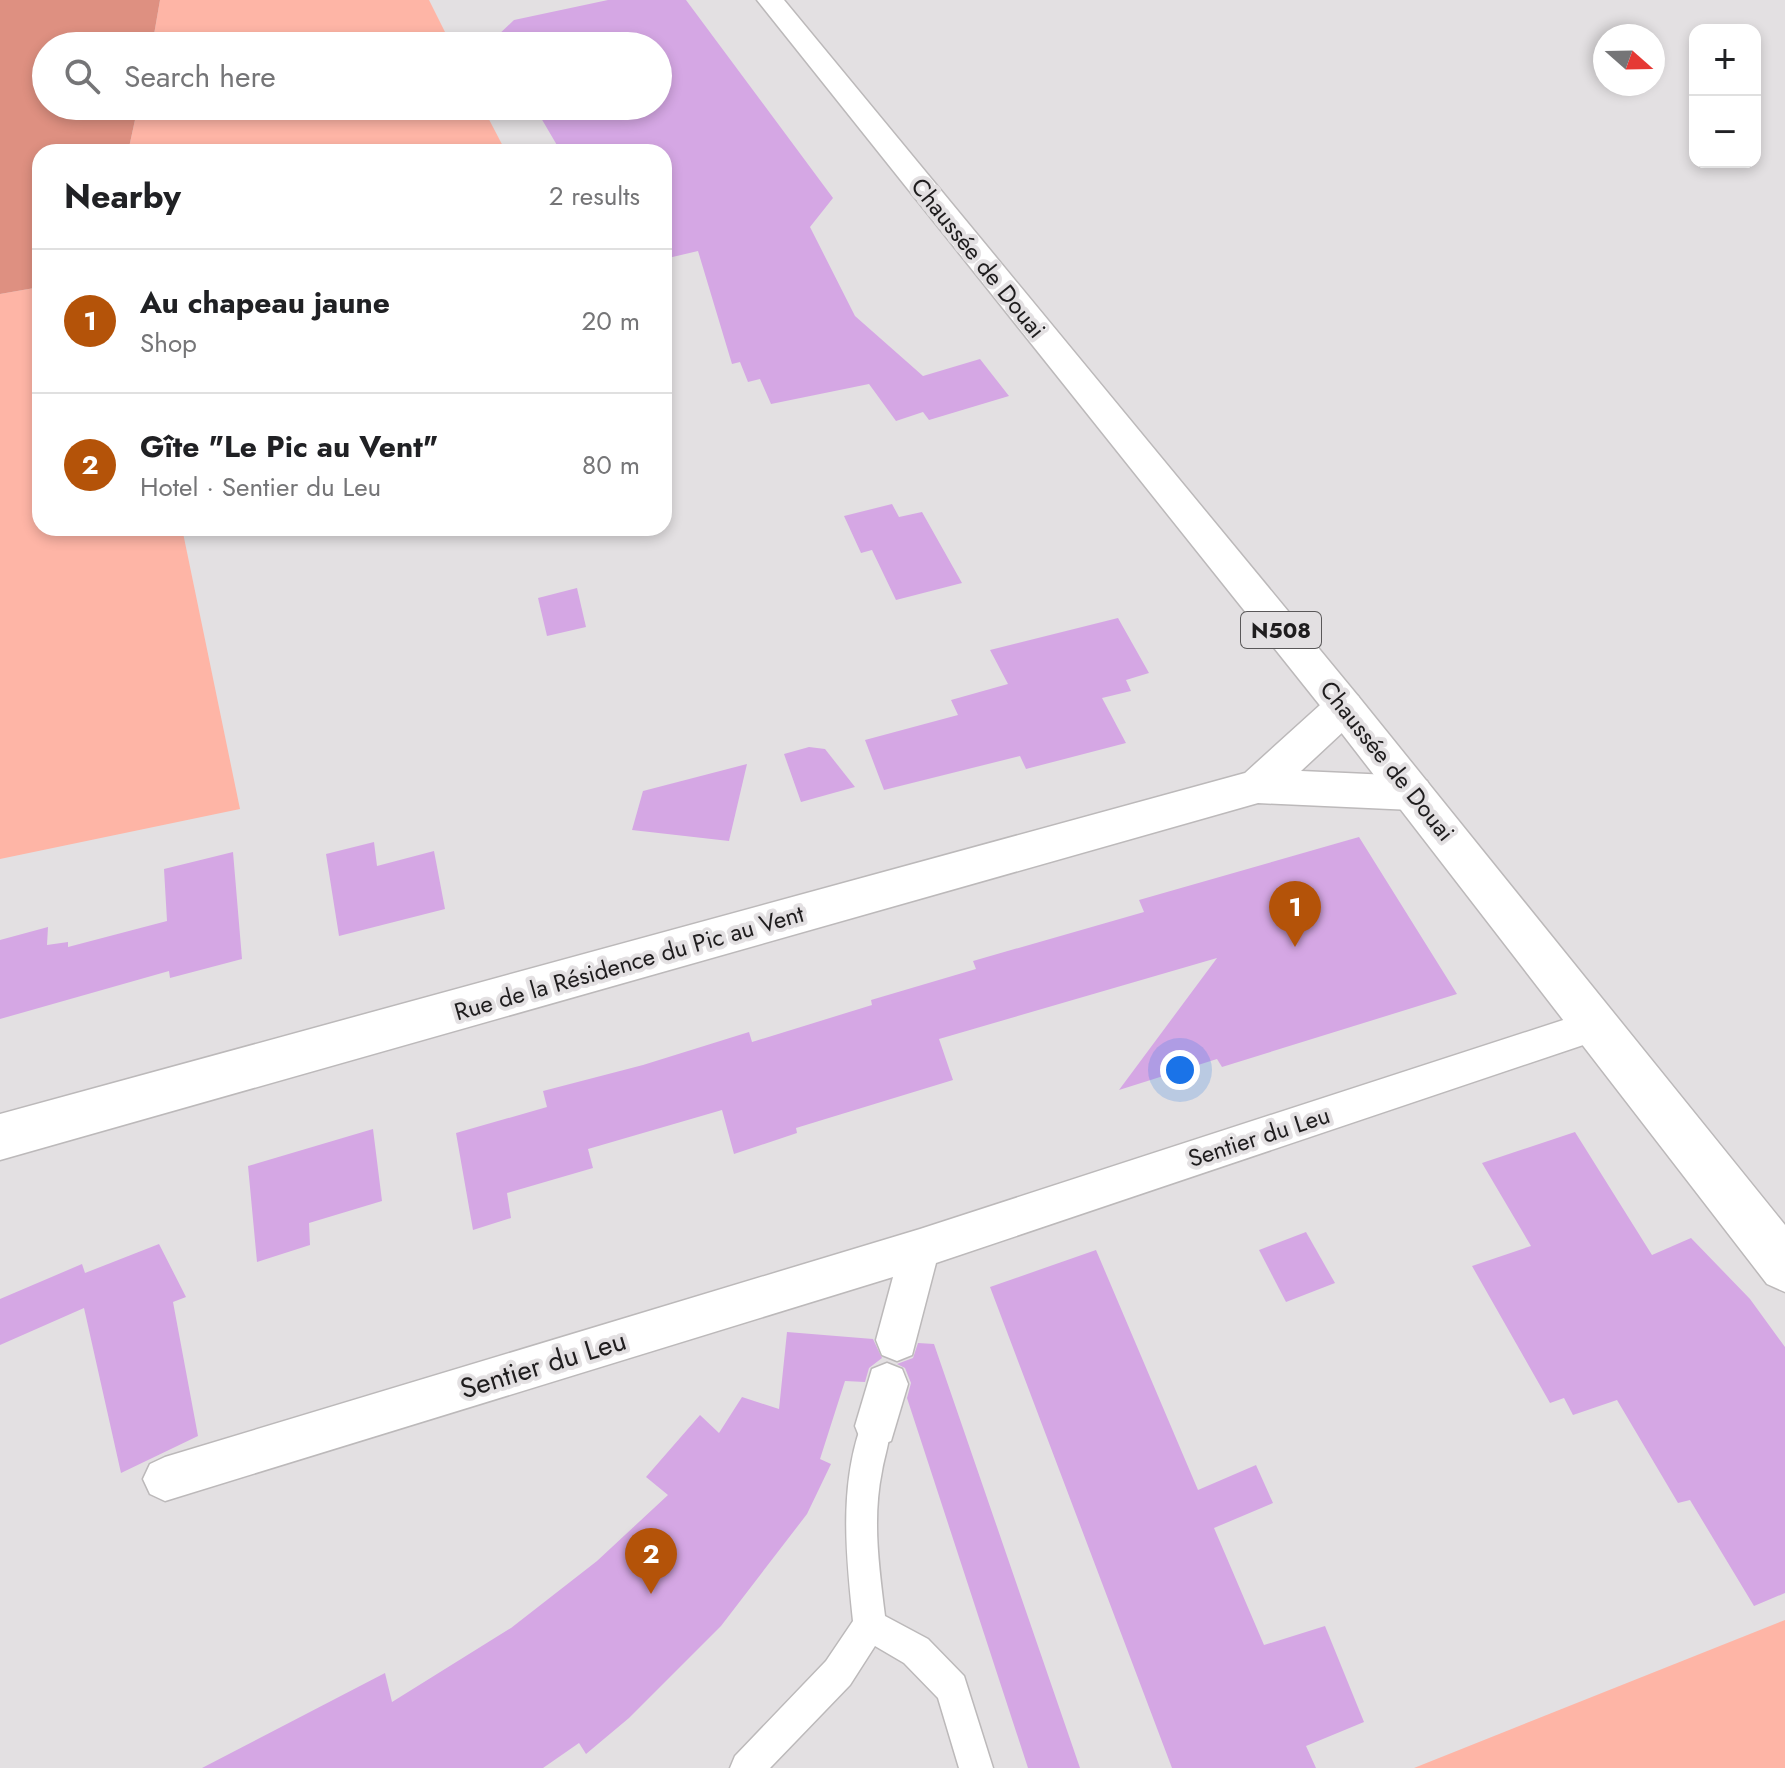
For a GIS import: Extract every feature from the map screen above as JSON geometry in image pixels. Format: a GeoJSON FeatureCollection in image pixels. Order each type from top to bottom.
{"type":"FeatureCollection","features":[{"type":"Feature","properties":{"kind":"main road","name":"Chaussée de Douai"},"geometry":{"type":"LineString","coordinates":[[770,0],[1344,707],[1785,1266]]}},
{"type":"Feature","properties":{"kind":"main road","name":"Rue de la Résidence du Pic au Vent"},"geometry":{"type":"LineString","coordinates":[[1258,786],[1344,707]]}},
{"type":"Feature","properties":{"kind":"main road","name":"Rue de la Résidence du Pic au Vent"},"geometry":{"type":"LineString","coordinates":[[0,1137],[1258,786],[1412,793]]}},
{"type":"Feature","properties":{"kind":"street","name":"Sentier du Leu"},"geometry":{"type":"LineString","coordinates":[[165,1479],[920,1249],[1597,1025]]}},
{"type":"Feature","properties":{"kind":"street"},"geometry":{"type":"LineString","coordinates":[[897,1340],[920,1249]]}},
{"type":"Feature","properties":{"kind":"street"},"geometry":{"type":"LineString","coordinates":[[876,1426],[887,1384]]}},
{"type":"Feature","properties":{"kind":"lane"},"geometry":{"type":"LineString","coordinates":[[747,1768],[838,1673],[870,1625],[860,1541],[865,1476],[876,1426]]}},
{"type":"Feature","properties":{"kind":"lane"},"geometry":{"type":"LineString","coordinates":[[870,1625],[916,1651],[952,1688],[976,1768]]}},
{"type":"Feature","properties":{"kind":"shaded area"},"geometry":{"type":"Polygon","coordinates":[[[0,0],[160,0],[154,32],[32,32],[32,120],[135,120],[130,144],[32,144],[32,288],[0,294],[0,0]]]}},
{"type":"Feature","properties":{"kind":"shaded area"},"geometry":{"type":"Polygon","coordinates":[[[160,0],[429,0],[445,32],[154,32],[160,0]]]}},
{"type":"Feature","properties":{"kind":"shaded area"},"geometry":{"type":"Polygon","coordinates":[[[135,120],[489,120],[502,144],[130,144],[135,120]]]}},
{"type":"Feature","properties":{"kind":"shaded area"},"geometry":{"type":"Polygon","coordinates":[[[32,288],[32,536],[184,536],[240,809],[0,859],[0,294],[32,288]]]}},
{"type":"Feature","properties":{"kind":"shaded area"},"geometry":{"type":"Polygon","coordinates":[[[1785,1620],[1785,1768],[1414,1768],[1785,1620]]]}},
{"type":"Feature","properties":{"kind":"building"},"geometry":{"type":"Polygon","coordinates":[[[608,0],[686,0],[833,198],[810,227],[855,316],[923,376],[980,359],[1009,396],[929,420],[923,412],[896,421],[869,384],[771,404],[760,379],[748,382],[740,362],[732,364],[698,251],[672,257],[672,144],[556,144],[542,120],[672,120],[672,32],[501,32],[514,20],[608,0]]]}},
{"type":"Feature","properties":{"kind":"building"},"geometry":{"type":"Polygon","coordinates":[[[892,504],[899,517],[922,512],[962,583],[896,600],[872,550],[861,553],[844,516],[892,504]]]}},
{"type":"Feature","properties":{"kind":"building"},"geometry":{"type":"Polygon","coordinates":[[[577,588],[586,627],[547,636],[538,598],[577,588]]]}},
{"type":"Feature","properties":{"kind":"building"},"geometry":{"type":"Polygon","coordinates":[[[1118,618],[1149,673],[1126,680],[1131,691],[1102,698],[1126,743],[1026,769],[1020,756],[884,790],[865,740],[958,715],[951,700],[1008,684],[990,650],[1118,618]]]}},
{"type":"Feature","properties":{"kind":"building"},"geometry":{"type":"Polygon","coordinates":[[[809,747],[825,749],[855,787],[801,802],[784,754],[809,747]]]}},
{"type":"Feature","properties":{"kind":"building"},"geometry":{"type":"Polygon","coordinates":[[[747,764],[729,841],[632,830],[643,791],[747,764]]]}},
{"type":"Feature","properties":{"kind":"building"},"geometry":{"type":"Polygon","coordinates":[[[1359,837],[1457,994],[1222,1067],[1217,1059],[1119,1090],[1217,958],[939,1039],[953,1080],[796,1128],[797,1133],[734,1154],[722,1110],[588,1149],[593,1168],[507,1193],[511,1218],[473,1230],[456,1133],[547,1107],[543,1091],[643,1065],[749,1032],[752,1042],[872,1005],[871,1000],[976,969],[973,961],[1144,912],[1139,900],[1359,837]]]}},
{"type":"Feature","properties":{"kind":"building"},"geometry":{"type":"Polygon","coordinates":[[[374,842],[377,866],[434,851],[445,909],[339,936],[326,854],[374,842]]]}},
{"type":"Feature","properties":{"kind":"building"},"geometry":{"type":"Polygon","coordinates":[[[233,852],[242,959],[170,978],[169,971],[0,1019],[0,940],[48,927],[47,945],[68,942],[68,947],[167,921],[164,869],[233,852]]]}},
{"type":"Feature","properties":{"kind":"building"},"geometry":{"type":"Polygon","coordinates":[[[373,1129],[382,1201],[309,1223],[310,1245],[257,1262],[248,1166],[373,1129]]]}},
{"type":"Feature","properties":{"kind":"building"},"geometry":{"type":"Polygon","coordinates":[[[1575,1132],[1652,1255],[1691,1238],[1750,1299],[1785,1347],[1785,1593],[1754,1606],[1690,1500],[1678,1503],[1617,1400],[1573,1415],[1564,1398],[1550,1403],[1472,1266],[1531,1246],[1482,1163],[1575,1132]]]}},
{"type":"Feature","properties":{"kind":"building"},"geometry":{"type":"Polygon","coordinates":[[[1306,1232],[1335,1283],[1286,1302],[1259,1250],[1306,1232]]]}},
{"type":"Feature","properties":{"kind":"building"},"geometry":{"type":"Polygon","coordinates":[[[159,1244],[186,1297],[173,1302],[198,1436],[121,1473],[84,1308],[0,1345],[0,1299],[82,1264],[85,1273],[159,1244]]]}},
{"type":"Feature","properties":{"kind":"building"},"geometry":{"type":"Polygon","coordinates":[[[1096,1250],[1198,1490],[1256,1465],[1273,1503],[1214,1528],[1264,1645],[1325,1626],[1364,1722],[1306,1746],[1316,1768],[1172,1768],[990,1287],[1096,1250]]]}},
{"type":"Feature","properties":{"kind":"building"},"geometry":{"type":"Polygon","coordinates":[[[787,1332],[873,1339],[882,1358],[869,1368],[865,1382],[845,1381],[820,1459],[831,1464],[807,1514],[721,1626],[629,1718],[586,1754],[579,1743],[543,1768],[202,1768],[385,1673],[392,1702],[511,1628],[597,1561],[668,1495],[646,1477],[700,1415],[719,1433],[742,1397],[779,1409],[787,1332]]]}},
{"type":"Feature","properties":{"kind":"building"},"geometry":{"type":"Polygon","coordinates":[[[918,1343],[934,1344],[1080,1768],[1028,1768],[907,1398],[911,1383],[905,1368],[897,1364],[913,1358],[918,1343]]]}},
{"type":"Feature","properties":{"kind":"place","name":"Au chapeau jaune"},"geometry":{"type":"Point","coordinates":[1295,947]}},
{"type":"Feature","properties":{"kind":"place","name":"Gîte \"Le Pic au Vent\""},"geometry":{"type":"Point","coordinates":[651,1594]}}]}
